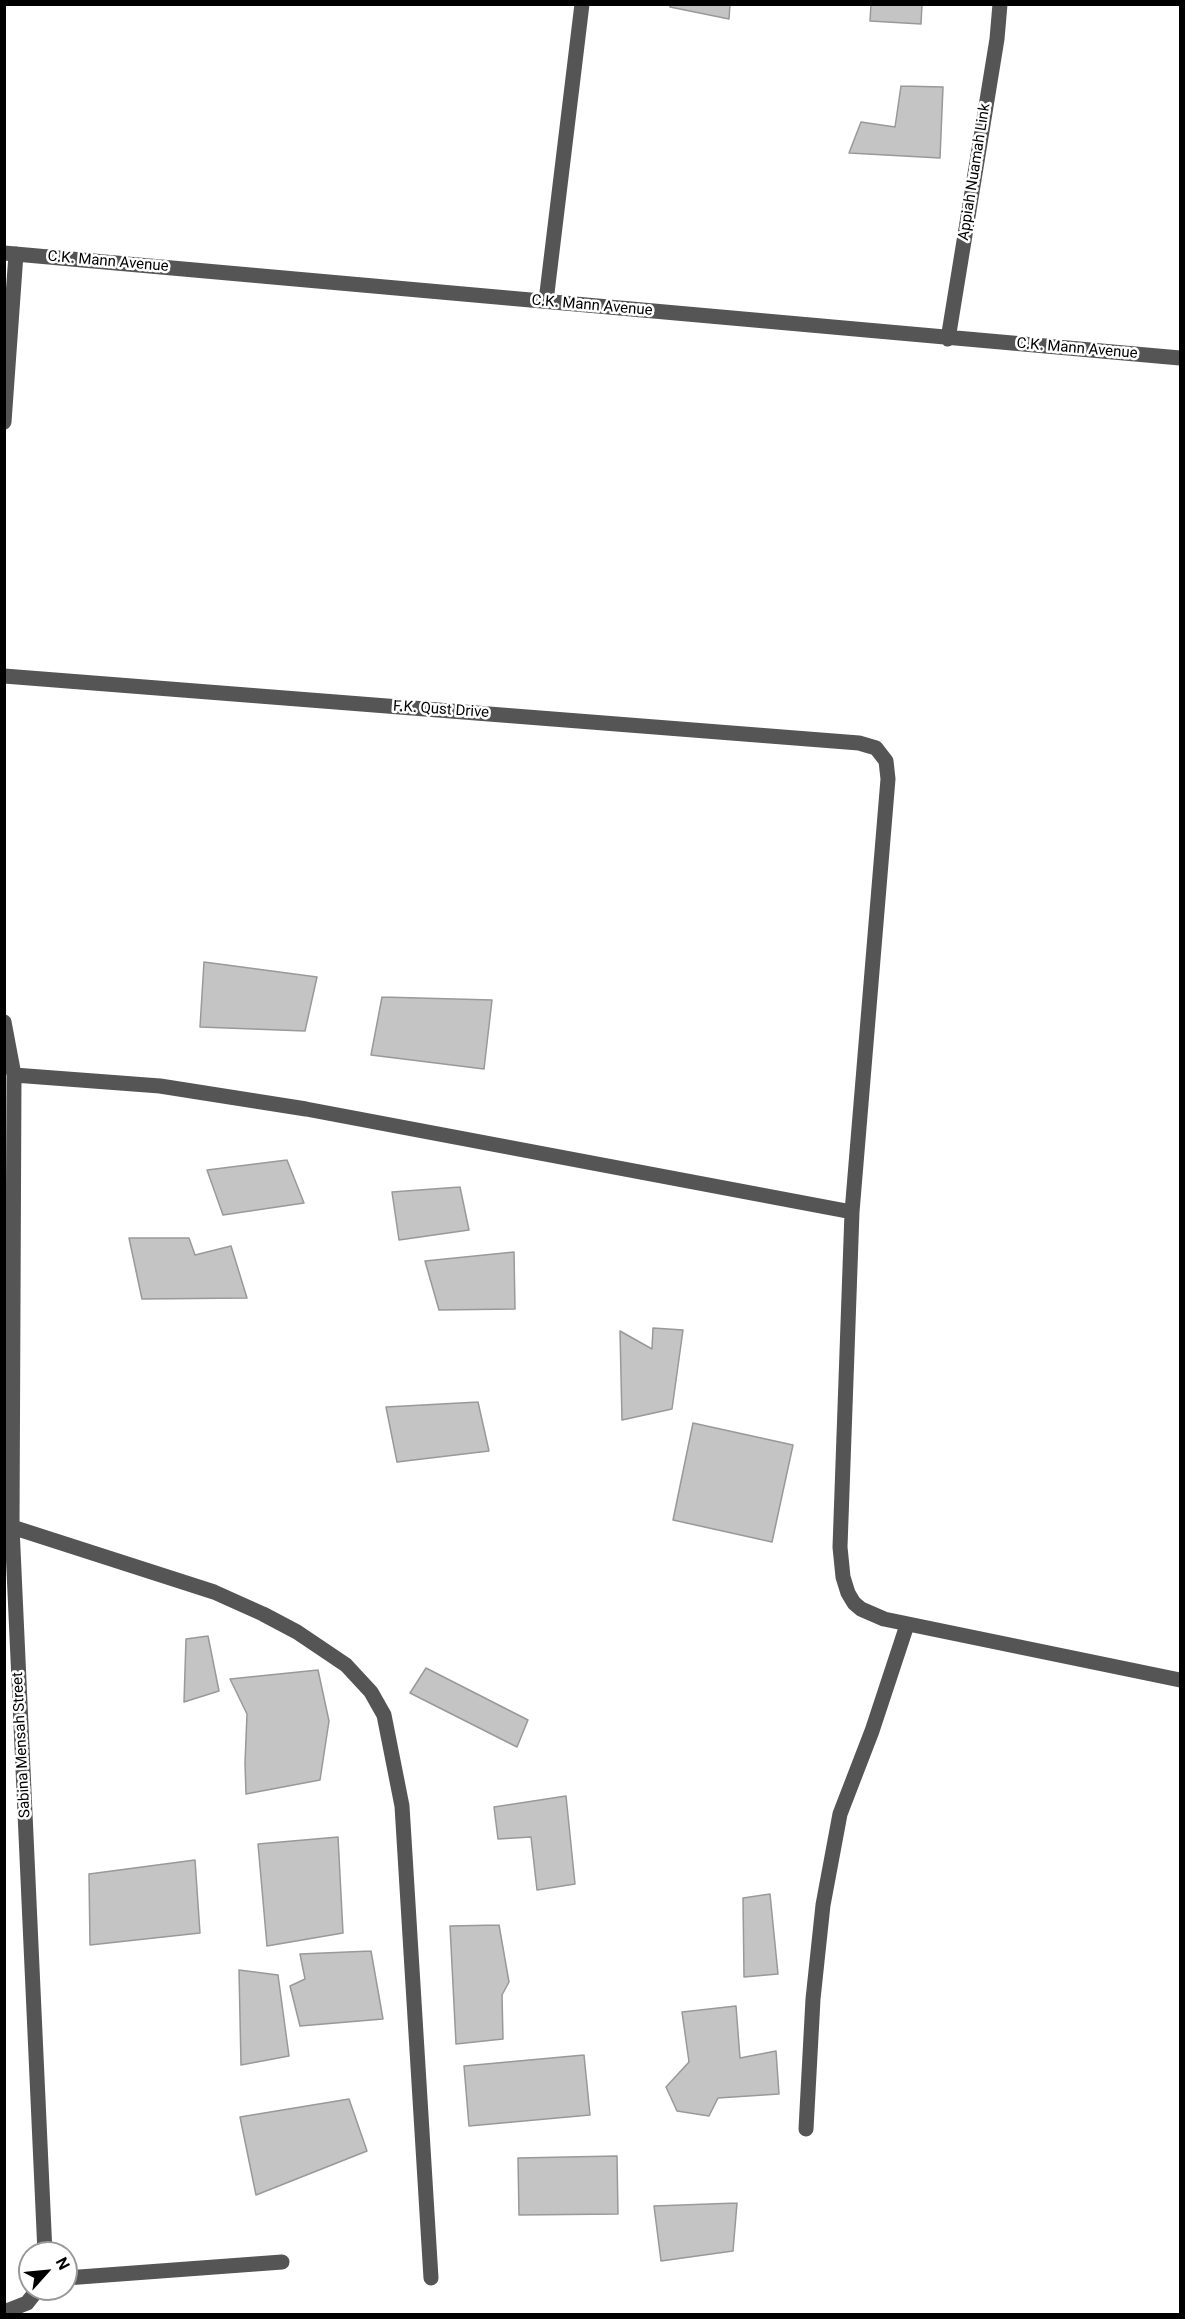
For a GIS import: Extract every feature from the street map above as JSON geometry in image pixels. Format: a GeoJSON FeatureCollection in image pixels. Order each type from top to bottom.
{"type":"FeatureCollection","features":[{"type":"Feature","properties":{"kind":"street"},"geometry":{"type":"LineString","coordinates":[[546,301],[582,4]]}},
{"type":"Feature","properties":{"kind":"street","name":"Appiah Nuamah Link"},"geometry":{"type":"LineString","coordinates":[[948,339],[997,39],[1000,4]]}},
{"type":"Feature","properties":{"kind":"street"},"geometry":{"type":"LineString","coordinates":[[4,422],[10,254]]}},
{"type":"Feature","properties":{"kind":"street","name":"C.K. Mann Avenue"},"geometry":{"type":"LineString","coordinates":[[10,254],[1180,358]]}},
{"type":"Feature","properties":{"kind":"street","name":"F.K. Qust Drive"},"geometry":{"type":"LineString","coordinates":[[4,676],[859,743],[876,748],[886,761],[888,779],[852,1212]]}},
{"type":"Feature","properties":{"kind":"street","name":"Sabina Mensah Street"},"geometry":{"type":"LineString","coordinates":[[4,1022],[14,1075],[10,1219],[12,1527],[44,2241]]}},
{"type":"Feature","properties":{"kind":"street"},"geometry":{"type":"LineString","coordinates":[[14,1075],[160,1086],[306,1109],[852,1212],[840,1547],[843,1577],[854,1603],[861,1609],[884,1619],[1180,1680]]}},
{"type":"Feature","properties":{"kind":"street"},"geometry":{"type":"LineString","coordinates":[[12,1527],[214,1592],[263,1614],[297,1632],[346,1665],[371,1692],[384,1715],[402,1806],[431,2277]]}},
{"type":"Feature","properties":{"kind":"street"},"geometry":{"type":"LineString","coordinates":[[806,2130],[813,1999],[822,1917],[840,1814],[872,1731],[907,1624]]}},
{"type":"Feature","properties":{"kind":"street"},"geometry":{"type":"LineString","coordinates":[[78,2277],[282,2262]]}},
{"type":"Feature","properties":{"kind":"street"},"geometry":{"type":"LineString","coordinates":[[4,2312],[29,2301]]}},
{"type":"Feature","properties":{"kind":"building"},"geometry":{"type":"Polygon","coordinates":[[[670,4],[730,4],[729,19],[670,7],[670,4]]]}},
{"type":"Feature","properties":{"kind":"building"},"geometry":{"type":"Polygon","coordinates":[[[871,4],[922,4],[921,24],[870,21],[871,4]]]}},
{"type":"Feature","properties":{"kind":"building"},"geometry":{"type":"Polygon","coordinates":[[[901,86],[943,87],[940,158],[849,153],[861,122],[895,127],[901,86]]]}},
{"type":"Feature","properties":{"kind":"building"},"geometry":{"type":"Polygon","coordinates":[[[204,962],[317,977],[305,1031],[200,1027],[204,962]]]}},
{"type":"Feature","properties":{"kind":"building"},"geometry":{"type":"Polygon","coordinates":[[[382,997],[492,1000],[484,1069],[371,1055],[382,997]]]}},
{"type":"Feature","properties":{"kind":"building"},"geometry":{"type":"Polygon","coordinates":[[[287,1160],[304,1203],[223,1215],[207,1170],[287,1160]]]}},
{"type":"Feature","properties":{"kind":"building"},"geometry":{"type":"Polygon","coordinates":[[[460,1187],[469,1230],[399,1240],[392,1192],[460,1187]]]}},
{"type":"Feature","properties":{"kind":"building"},"geometry":{"type":"Polygon","coordinates":[[[129,1238],[189,1238],[195,1255],[231,1246],[247,1298],[142,1299],[129,1238]]]}},
{"type":"Feature","properties":{"kind":"building"},"geometry":{"type":"Polygon","coordinates":[[[514,1252],[515,1309],[439,1310],[425,1261],[514,1252]]]}},
{"type":"Feature","properties":{"kind":"building"},"geometry":{"type":"Polygon","coordinates":[[[653,1328],[683,1330],[672,1409],[622,1420],[620,1331],[652,1349],[653,1328]]]}},
{"type":"Feature","properties":{"kind":"building"},"geometry":{"type":"Polygon","coordinates":[[[478,1402],[489,1451],[397,1462],[386,1407],[478,1402]]]}},
{"type":"Feature","properties":{"kind":"building"},"geometry":{"type":"Polygon","coordinates":[[[693,1423],[793,1445],[772,1542],[673,1520],[693,1423]]]}},
{"type":"Feature","properties":{"kind":"building"},"geometry":{"type":"Polygon","coordinates":[[[208,1636],[219,1691],[184,1702],[186,1639],[208,1636]]]}},
{"type":"Feature","properties":{"kind":"building"},"geometry":{"type":"Polygon","coordinates":[[[426,1668],[528,1720],[517,1747],[410,1693],[426,1668]]]}},
{"type":"Feature","properties":{"kind":"building"},"geometry":{"type":"Polygon","coordinates":[[[318,1670],[329,1721],[320,1780],[246,1794],[247,1714],[230,1679],[318,1670]]]}},
{"type":"Feature","properties":{"kind":"building"},"geometry":{"type":"Polygon","coordinates":[[[566,1796],[575,1884],[537,1890],[531,1837],[498,1839],[494,1807],[566,1796]]]}},
{"type":"Feature","properties":{"kind":"building"},"geometry":{"type":"Polygon","coordinates":[[[338,1837],[343,1933],[267,1946],[258,1844],[338,1837]]]}},
{"type":"Feature","properties":{"kind":"building"},"geometry":{"type":"Polygon","coordinates":[[[195,1860],[200,1933],[90,1945],[89,1874],[195,1860]]]}},
{"type":"Feature","properties":{"kind":"building"},"geometry":{"type":"Polygon","coordinates":[[[770,1894],[778,1974],[744,1977],[743,1898],[770,1894]]]}},
{"type":"Feature","properties":{"kind":"building"},"geometry":{"type":"Polygon","coordinates":[[[499,1925],[509,1982],[502,1995],[503,2039],[456,2044],[450,1926],[499,1925]]]}},
{"type":"Feature","properties":{"kind":"building"},"geometry":{"type":"Polygon","coordinates":[[[371,1951],[383,2019],[300,2026],[290,1986],[305,1979],[300,1954],[371,1951]]]}},
{"type":"Feature","properties":{"kind":"building"},"geometry":{"type":"Polygon","coordinates":[[[239,1970],[278,1975],[289,2056],[241,2065],[239,1970]]]}},
{"type":"Feature","properties":{"kind":"building"},"geometry":{"type":"Polygon","coordinates":[[[736,2006],[740,2058],[776,2051],[779,2094],[718,2098],[709,2116],[677,2111],[666,2087],[689,2062],[682,2012],[736,2006]]]}},
{"type":"Feature","properties":{"kind":"building"},"geometry":{"type":"Polygon","coordinates":[[[584,2055],[590,2115],[469,2126],[464,2066],[584,2055]]]}},
{"type":"Feature","properties":{"kind":"building"},"geometry":{"type":"Polygon","coordinates":[[[349,2099],[367,2151],[256,2195],[240,2117],[349,2099]]]}},
{"type":"Feature","properties":{"kind":"building"},"geometry":{"type":"Polygon","coordinates":[[[617,2156],[618,2214],[519,2215],[518,2158],[617,2156]]]}},
{"type":"Feature","properties":{"kind":"building"},"geometry":{"type":"Polygon","coordinates":[[[737,2203],[733,2251],[661,2261],[654,2206],[737,2203]]]}}]}
